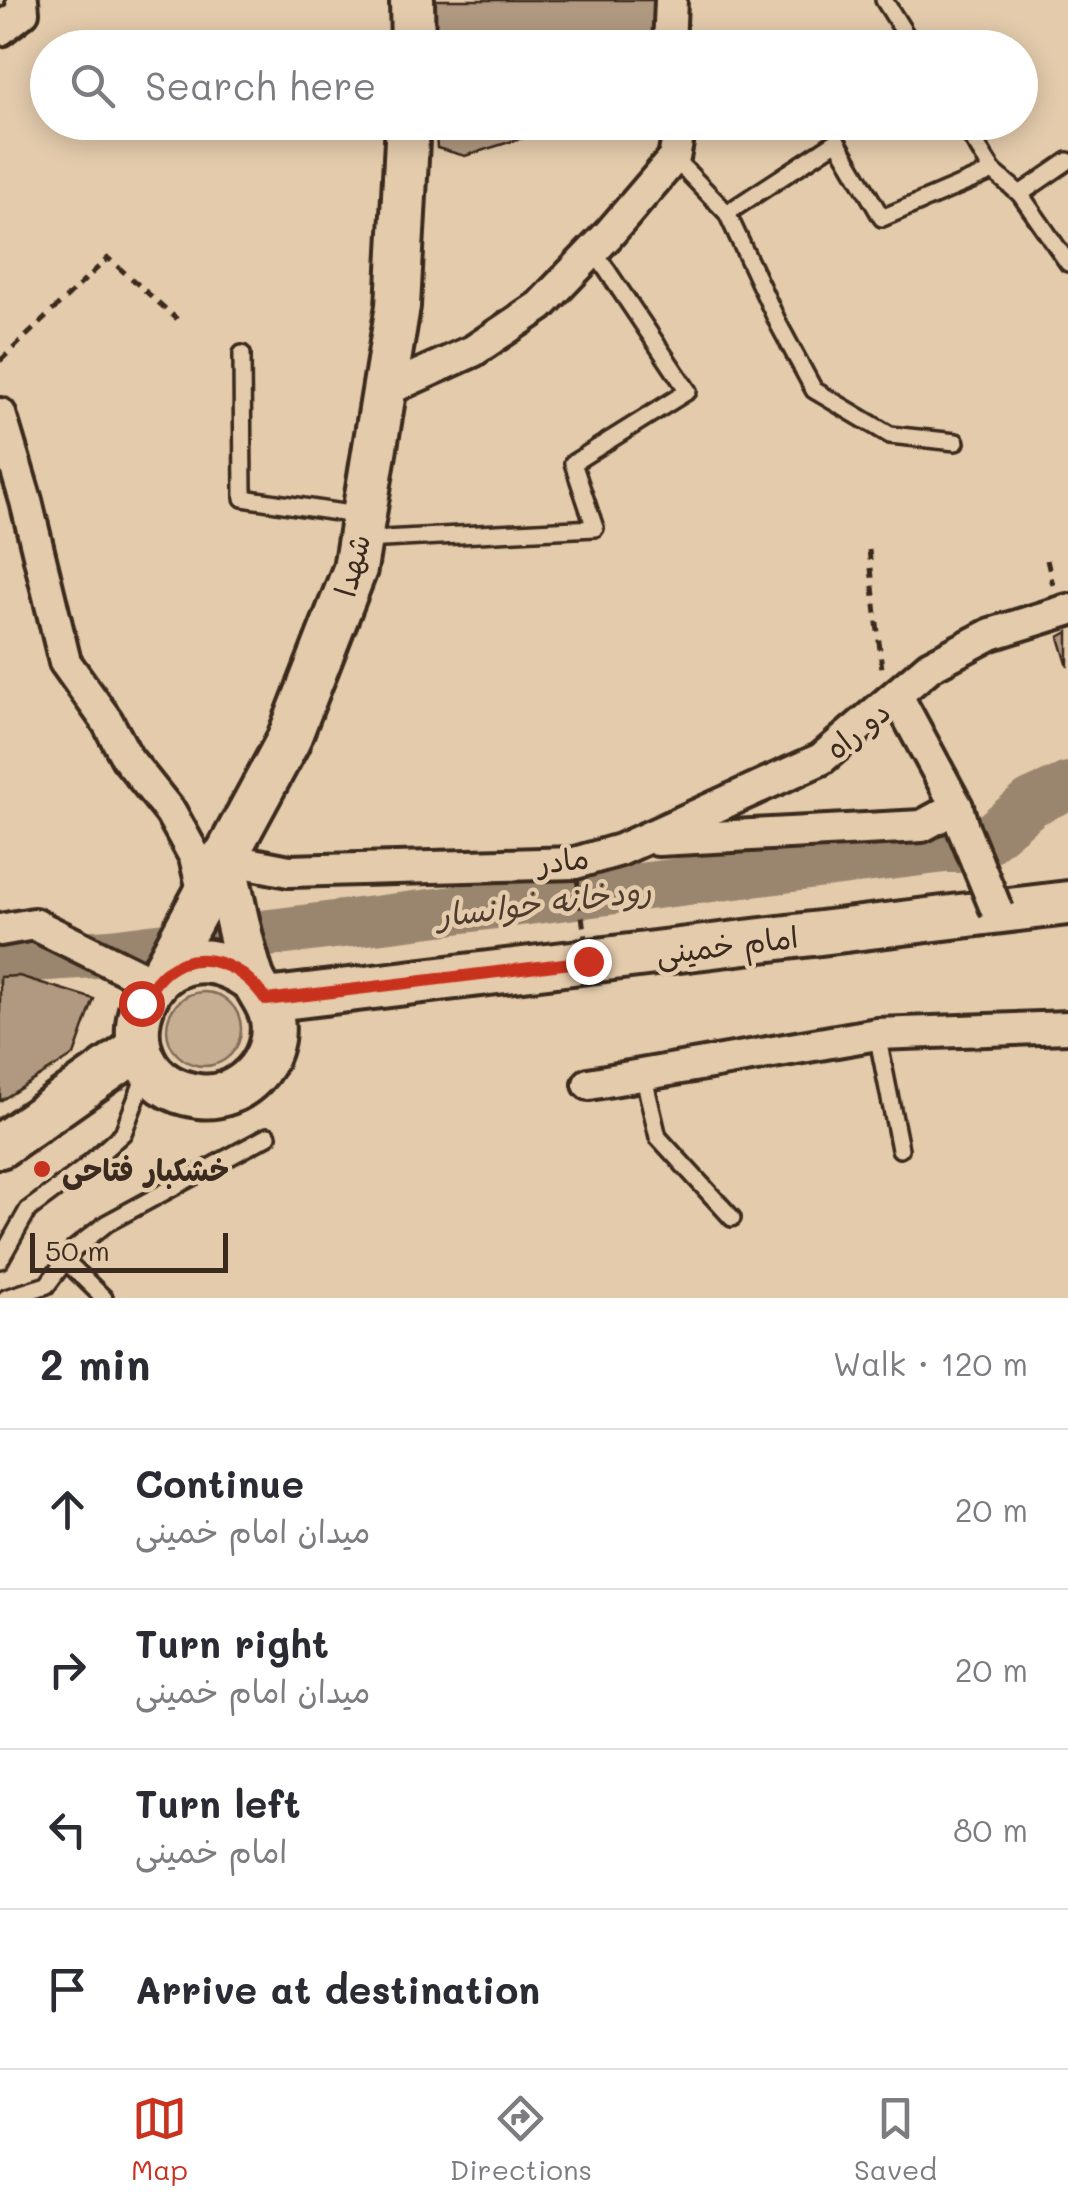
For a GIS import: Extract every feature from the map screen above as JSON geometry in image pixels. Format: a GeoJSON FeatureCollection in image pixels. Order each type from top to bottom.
{"type":"FeatureCollection","features":[{"type":"Feature","properties":{"kind":"main road"},"geometry":{"type":"LineString","coordinates":[[412,0],[412,30]]}},
{"type":"Feature","properties":{"kind":"main road","name":"شهدا"},"geometry":{"type":"LineString","coordinates":[[158,980],[288,741],[355,570],[398,306],[407,140]]}},
{"type":"Feature","properties":{"kind":"main road"},"geometry":{"type":"LineString","coordinates":[[214,876],[260,990],[272,1021],[271,1044],[263,1064],[248,1082],[229,1093],[196,1096],[164,1084],[144,1058],[136,1026],[141,1003],[158,980],[191,961],[214,961],[235,968],[260,990]]}},
{"type":"Feature","properties":{"kind":"main road","name":"امام خمینی"},"geometry":{"type":"LineString","coordinates":[[260,990],[588,961],[1068,903]]}},
{"type":"Feature","properties":{"kind":"main road"},"geometry":{"type":"LineString","coordinates":[[0,1146],[144,1058]]}},
{"type":"Feature","properties":{"kind":"street"},"geometry":{"type":"LineString","coordinates":[[670,30],[671,0]]}},
{"type":"Feature","properties":{"kind":"street"},"geometry":{"type":"LineString","coordinates":[[384,391],[486,342],[540,306],[594,251],[674,158],[678,140]]}},
{"type":"Feature","properties":{"kind":"street"},"geometry":{"type":"LineString","coordinates":[[0,414],[26,500],[66,662],[107,720],[127,758],[171,813],[195,857],[214,876]]}},
{"type":"Feature","properties":{"kind":"street","name":"دو راه"},"geometry":{"type":"LineString","coordinates":[[640,841],[822,759],[930,666],[958,650],[991,634],[1068,610]]}},
{"type":"Feature","properties":{"kind":"street"},"geometry":{"type":"LineString","coordinates":[[892,701],[960,818],[997,912]]}},
{"type":"Feature","properties":{"kind":"street","name":"مادر"},"geometry":{"type":"LineString","coordinates":[[214,876],[575,862],[640,841],[922,826],[960,818]]}},
{"type":"Feature","properties":{"kind":"street"},"geometry":{"type":"LineString","coordinates":[[0,930],[34,924],[158,980]]}},
{"type":"Feature","properties":{"kind":"street"},"geometry":{"type":"LineString","coordinates":[[589,1084],[877,1034],[1068,1028]]}},
{"type":"Feature","properties":{"kind":"lane"},"geometry":{"type":"LineString","coordinates":[[884,0],[903,30]]}},
{"type":"Feature","properties":{"kind":"lane"},"geometry":{"type":"LineString","coordinates":[[973,140],[993,171],[1020,194],[1068,264]]}},
{"type":"Feature","properties":{"kind":"lane"},"geometry":{"type":"LineString","coordinates":[[727,213],[838,141],[882,218],[993,171]]}},
{"type":"Feature","properties":{"kind":"lane"},"geometry":{"type":"LineString","coordinates":[[674,158],[727,213],[814,390],[890,435],[956,442]]}},
{"type":"Feature","properties":{"kind":"lane"},"geometry":{"type":"LineString","coordinates":[[1020,194],[1068,161]]}},
{"type":"Feature","properties":{"kind":"lane"},"geometry":{"type":"LineString","coordinates":[[242,354],[243,498],[362,528],[596,528],[573,463],[688,391],[594,251]]}},
{"type":"Feature","properties":{"kind":"lane"},"geometry":{"type":"LineString","coordinates":[[877,1034],[900,1150]]}},
{"type":"Feature","properties":{"kind":"lane"},"geometry":{"type":"LineString","coordinates":[[0,1260],[28,1210],[123,1133],[144,1058]]}},
{"type":"Feature","properties":{"kind":"lane"},"geometry":{"type":"LineString","coordinates":[[643,1074],[658,1136],[732,1218]]}},
{"type":"Feature","properties":{"kind":"lane"},"geometry":{"type":"LineString","coordinates":[[3,1298],[46,1285],[74,1248],[106,1223],[268,1136]]}},
{"type":"Feature","properties":{"kind":"lane"},"geometry":{"type":"LineString","coordinates":[[65,1260],[104,1298]]}},
{"type":"Feature","properties":{"kind":"path"},"geometry":{"type":"LineString","coordinates":[[0,361],[108,258],[177,320]]}},
{"type":"Feature","properties":{"kind":"path"},"geometry":{"type":"LineString","coordinates":[[869,550],[892,701]]}},
{"type":"Feature","properties":{"kind":"path"},"geometry":{"type":"LineString","coordinates":[[575,862],[588,961]]}},
{"type":"Feature","properties":{"kind":"shaded area"},"geometry":{"type":"Polygon","coordinates":[[[204,992],[230,1003],[241,1029],[230,1055],[204,1066],[178,1055],[167,1029],[178,1003],[204,992]]]}},
{"type":"Feature","properties":{"kind":"building"},"geometry":{"type":"Polygon","coordinates":[[[425,0],[657,0],[660,30],[428,30],[425,0]]]}},
{"type":"Feature","properties":{"kind":"building"},"geometry":{"type":"Polygon","coordinates":[[[436,140],[516,140],[465,156],[437,148],[436,140]]]}},
{"type":"Feature","properties":{"kind":"building"},"geometry":{"type":"Polygon","coordinates":[[[1068,632],[1068,667],[1059,637],[1068,632]]]}},
{"type":"Feature","properties":{"kind":"building"},"geometry":{"type":"Polygon","coordinates":[[[19,976],[94,999],[74,1055],[0,1101],[0,977],[19,976]]]}},
{"type":"Feature","properties":{"kind":"waterway","name":"رودخانه خوانسار"},"geometry":{"type":"LineString","coordinates":[[0,960],[110,953],[945,849],[976,849],[1031,803],[1068,786]]}},
{"type":"Feature","properties":{"kind":"place","name":"خشکبار فتاحی"},"geometry":{"type":"Point","coordinates":[42,1169]}},
{"type":"Feature","properties":{"kind":"route"},"geometry":{"type":"LineString","coordinates":[[141,1003],[161,976],[191,961],[214,961],[235,968],[253,981],[266,1000],[588,961]]}}]}
